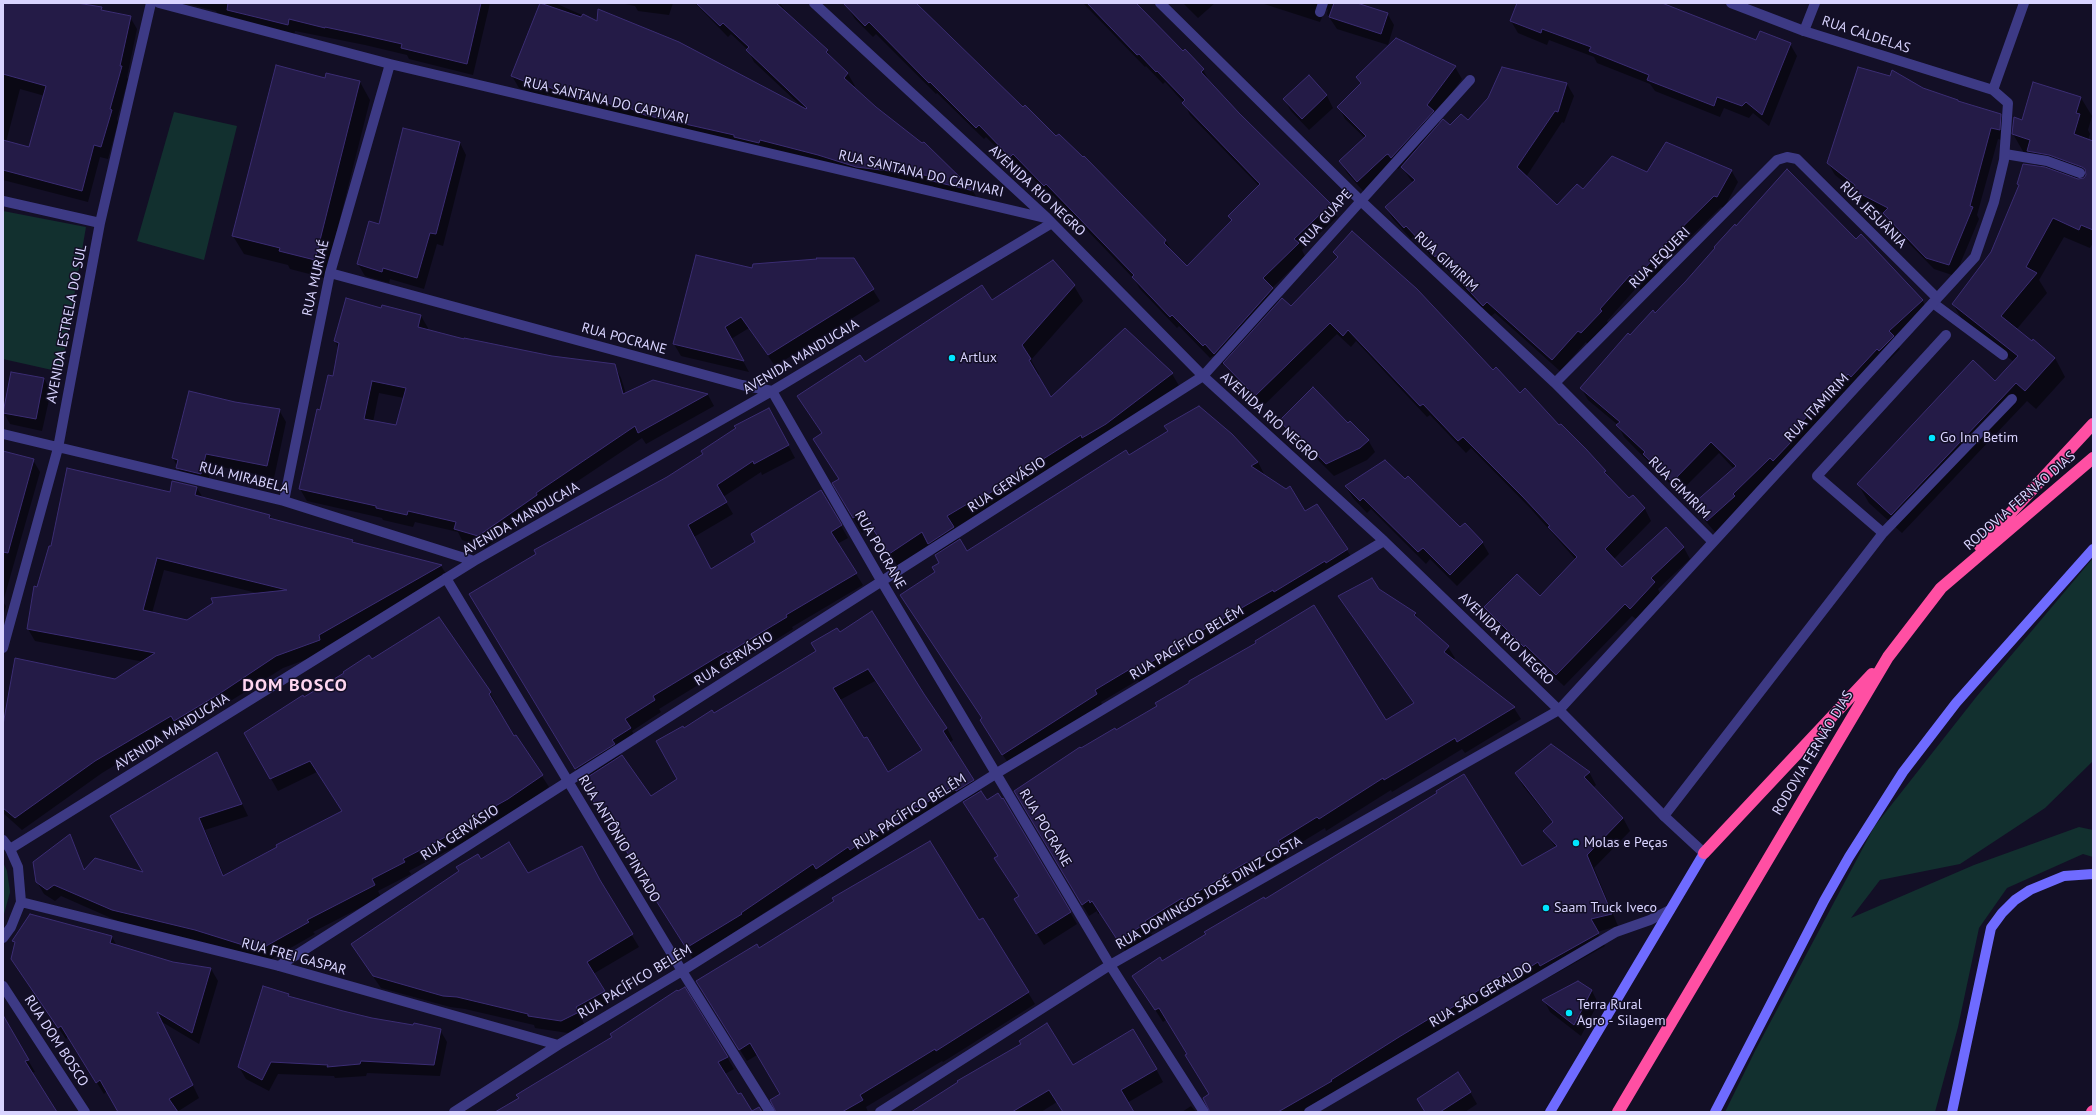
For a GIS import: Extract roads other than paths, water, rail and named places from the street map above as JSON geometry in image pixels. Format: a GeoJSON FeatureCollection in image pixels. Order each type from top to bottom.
{"type":"FeatureCollection","features":[{"type":"Feature","properties":{"kind":"highway"},"geometry":{"type":"LineString","coordinates":[[1941,588],[2093,424]]}},
{"type":"Feature","properties":{"kind":"highway","name":"RODOVIA FERNÃO DIAS"},"geometry":{"type":"LineString","coordinates":[[1618,1112],[1888,657],[1941,588],[2093,458]]}},
{"type":"Feature","properties":{"kind":"highway"},"geometry":{"type":"LineString","coordinates":[[1704,853],[1888,657]]}},
{"type":"Feature","properties":{"kind":"main road"},"geometry":{"type":"LineString","coordinates":[[1715,1112],[1824,901],[1853,851],[1903,772],[1956,702],[2093,548]]}},
{"type":"Feature","properties":{"kind":"main road"},"geometry":{"type":"LineString","coordinates":[[1550,1112],[1704,853]]}},
{"type":"Feature","properties":{"kind":"main road"},"geometry":{"type":"LineString","coordinates":[[1952,1112],[1991,928],[2015,900],[2030,890],[2064,876],[2093,874]]}},
{"type":"Feature","properties":{"kind":"street","name":"AVENIDA ESTRELA DO SUL"},"geometry":{"type":"LineString","coordinates":[[3,648],[58,448],[100,224],[151,3]]}},
{"type":"Feature","properties":{"kind":"street","name":"RUA SANTANA DO CAPIVARI"},"geometry":{"type":"LineString","coordinates":[[159,3],[390,64],[1050,220]]}},
{"type":"Feature","properties":{"kind":"street","name":"AVENIDA RIO NEGRO"},"geometry":{"type":"LineString","coordinates":[[814,3],[1050,220],[1203,376],[1384,541],[1559,710],[1664,816],[1704,853]]}},
{"type":"Feature","properties":{"kind":"street","name":"RUA GIMIRIM"},"geometry":{"type":"LineString","coordinates":[[1160,3],[1361,201],[1555,383],[1713,542]]}},
{"type":"Feature","properties":{"kind":"street","name":"RUA CALDELAS"},"geometry":{"type":"LineString","coordinates":[[1731,3],[1804,31],[1993,90]]}},
{"type":"Feature","properties":{"kind":"street"},"geometry":{"type":"LineString","coordinates":[[1804,31],[1815,3]]}},
{"type":"Feature","properties":{"kind":"street"},"geometry":{"type":"LineString","coordinates":[[1993,90],[2024,3]]}},
{"type":"Feature","properties":{"kind":"street","name":"RUA MURIAÉ"},"geometry":{"type":"LineString","coordinates":[[284,501],[330,273],[390,64]]}},
{"type":"Feature","properties":{"kind":"street","name":"RUA GUAPE"},"geometry":{"type":"LineString","coordinates":[[1203,376],[1470,80]]}},
{"type":"Feature","properties":{"kind":"street","name":"RUA ITAMIRIM"},"geometry":{"type":"LineString","coordinates":[[1559,710],[1975,257],[1994,202],[2005,154],[2008,103],[1993,90]]}},
{"type":"Feature","properties":{"kind":"street"},"geometry":{"type":"LineString","coordinates":[[2005,154],[2047,161],[2080,173]]}},
{"type":"Feature","properties":{"kind":"street","name":"RUA JESUÂNIA"},"geometry":{"type":"LineString","coordinates":[[1787,158],[1797,158],[1935,300],[2003,355]]}},
{"type":"Feature","properties":{"kind":"street","name":"RUA JEQUERI"},"geometry":{"type":"LineString","coordinates":[[1555,383],[1778,160],[1787,158]]}},
{"type":"Feature","properties":{"kind":"street"},"geometry":{"type":"LineString","coordinates":[[3,201],[100,224]]}},
{"type":"Feature","properties":{"kind":"street","name":"AVENIDA MANDUCAIA"},"geometry":{"type":"LineString","coordinates":[[10,849],[474,561],[772,391],[1050,220]]}},
{"type":"Feature","properties":{"kind":"street","name":"RUA POCRANE"},"geometry":{"type":"LineString","coordinates":[[330,273],[727,381],[772,391],[882,582],[1110,965],[1204,1112]]}},
{"type":"Feature","properties":{"kind":"street"},"geometry":{"type":"LineString","coordinates":[[1883,533],[1817,476],[1946,335]]}},
{"type":"Feature","properties":{"kind":"street","name":"RUA GERVÁSIO"},"geometry":{"type":"LineString","coordinates":[[279,966],[567,780],[882,582],[1203,376]]}},
{"type":"Feature","properties":{"kind":"street"},"geometry":{"type":"LineString","coordinates":[[1664,816],[1883,533],[2012,399]]}},
{"type":"Feature","properties":{"kind":"street","name":"RUA MIRABELA"},"geometry":{"type":"LineString","coordinates":[[3,434],[284,501],[474,561]]}},
{"type":"Feature","properties":{"kind":"street","name":"RUA PACÍFICO BELÉM"},"geometry":{"type":"LineString","coordinates":[[454,1112],[558,1045],[682,971],[997,774],[1384,541]]}},
{"type":"Feature","properties":{"kind":"street","name":"RUA ANTÔNIO PINTADO"},"geometry":{"type":"LineString","coordinates":[[446,578],[682,971],[770,1112]]}},
{"type":"Feature","properties":{"kind":"street","name":"RUA DOMINGOS JOSÉ DINIZ COSTA"},"geometry":{"type":"LineString","coordinates":[[880,1112],[1110,965],[1559,710]]}},
{"type":"Feature","properties":{"kind":"street"},"geometry":{"type":"LineString","coordinates":[[3,840],[10,849],[18,867],[21,902],[11,927],[3,938]]}},
{"type":"Feature","properties":{"kind":"street","name":"RUA FREI GASPAR"},"geometry":{"type":"LineString","coordinates":[[21,902],[279,966],[558,1045]]}},
{"type":"Feature","properties":{"kind":"street","name":"RUA SÃO GERALDO"},"geometry":{"type":"LineString","coordinates":[[1310,1112],[1616,932],[1650,920],[1670,910]]}},
{"type":"Feature","properties":{"kind":"street","name":"RUA DOM BOSCO"},"geometry":{"type":"LineString","coordinates":[[3,986],[85,1112]]}},
{"type":"Feature","properties":{"kind":"place","name":"Artlux"},"geometry":{"type":"Point","coordinates":[952,358]}},
{"type":"Feature","properties":{"kind":"place","name":"Go Inn Betim"},"geometry":{"type":"Point","coordinates":[1932,438]}},
{"type":"Feature","properties":{"kind":"place","name":"Molas e Peças"},"geometry":{"type":"Point","coordinates":[1576,843]}},
{"type":"Feature","properties":{"kind":"place","name":"Saam Truck Iveco"},"geometry":{"type":"Point","coordinates":[1546,908]}},
{"type":"Feature","properties":{"kind":"place","name":"Terra Rural Agro - Silagem"},"geometry":{"type":"Point","coordinates":[1569,1013]}},
{"type":"Feature","properties":{"kind":"district","name":"DOM BOSCO"},"geometry":{"type":"Point","coordinates":[295,686]}}]}
